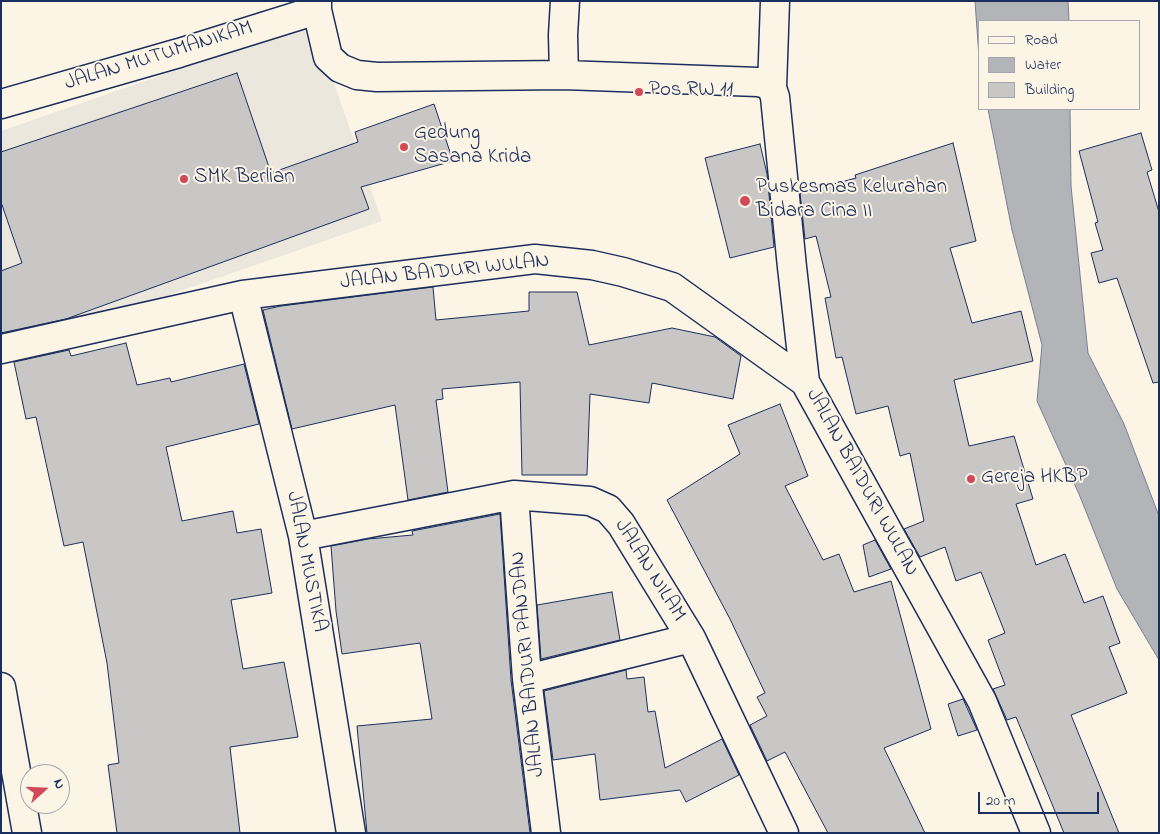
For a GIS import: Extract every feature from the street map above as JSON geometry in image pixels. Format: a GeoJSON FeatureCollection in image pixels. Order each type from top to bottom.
{"type":"FeatureCollection","features":[{"type":"Feature","properties":{"kind":"street"},"geometry":{"type":"LineString","coordinates":[[564,75],[563,35],[565,1]]}},
{"type":"Feature","properties":{"kind":"street"},"geometry":{"type":"LineString","coordinates":[[775,1],[772,88],[776,97],[805,382]]}},
{"type":"Feature","properties":{"kind":"street"},"geometry":{"type":"LineString","coordinates":[[317,6],[328,56],[340,68],[357,75],[377,77],[564,75],[758,82],[772,88]]}},
{"type":"Feature","properties":{"kind":"street","name":"JALAN MUTUMANIKAM"},"geometry":{"type":"LineString","coordinates":[[1,104],[179,53],[317,6]]}},
{"type":"Feature","properties":{"kind":"street","name":"JALAN BAIDURI WULAN"},"geometry":{"type":"LineString","coordinates":[[1,349],[243,295],[534,259],[592,265],[672,287],[805,382],[982,701],[1036,833]]}},
{"type":"Feature","properties":{"kind":"street","name":"JALAN MUSTIKA"},"geometry":{"type":"LineString","coordinates":[[243,295],[303,536],[351,833]]}},
{"type":"Feature","properties":{"kind":"street","name":"JALAN NILAM"},"geometry":{"type":"LineString","coordinates":[[303,536],[514,496],[590,501],[608,509],[621,524],[691,638],[784,833]]}},
{"type":"Feature","properties":{"kind":"street","name":"JALAN BAIDURI PANDAN"},"geometry":{"type":"LineString","coordinates":[[514,496],[527,679],[546,833]]}},
{"type":"Feature","properties":{"kind":"street"},"geometry":{"type":"LineString","coordinates":[[527,679],[691,638]]}},
{"type":"Feature","properties":{"kind":"street"},"geometry":{"type":"LineString","coordinates":[[1,686],[27,833]]}},
{"type":"Feature","properties":{"kind":"shaded area","name":"SMK Berlian"},"geometry":{"type":"Polygon","coordinates":[[[313,23],[382,221],[2,353],[1,131],[313,23]]]}},
{"type":"Feature","properties":{"kind":"water"},"geometry":{"type":"Polygon","coordinates":[[[975,1],[1068,1],[1069,20],[978,20],[978,43],[975,1]]]}},
{"type":"Feature","properties":{"kind":"water"},"geometry":{"type":"Polygon","coordinates":[[[988,110],[1070,110],[1071,186],[1088,353],[1124,424],[1159,516],[1159,660],[1117,589],[1079,494],[1037,401],[1042,345],[1012,230],[988,110]]]}},
{"type":"Feature","properties":{"kind":"building","name":"SMK Berlian"},"geometry":{"type":"Polygon","coordinates":[[[237,73],[271,173],[358,142],[355,132],[434,104],[453,161],[361,187],[369,209],[66,319],[1,333],[1,271],[22,263],[1,202],[1,152],[237,73]]]}},
{"type":"Feature","properties":{"kind":"building"},"geometry":{"type":"Polygon","coordinates":[[[1141,133],[1152,170],[1147,172],[1159,212],[1159,382],[1153,383],[1117,278],[1099,283],[1091,253],[1103,250],[1095,223],[1098,222],[1079,151],[1141,133]]]}},
{"type":"Feature","properties":{"kind":"building"},"geometry":{"type":"Polygon","coordinates":[[[953,143],[976,241],[950,248],[972,323],[1021,311],[1033,361],[954,380],[969,446],[1014,436],[1033,499],[1016,504],[1036,565],[1065,554],[1084,603],[1103,596],[1120,643],[1109,647],[1127,693],[1071,715],[1119,833],[1064,833],[1016,717],[1007,720],[993,689],[1005,685],[988,640],[1005,633],[981,572],[956,581],[945,547],[920,557],[904,529],[924,521],[910,453],[900,456],[888,406],[856,414],[842,357],[836,358],[825,298],[831,297],[816,236],[805,239],[800,193],[856,178],[855,175],[953,143]]]}},
{"type":"Feature","properties":{"kind":"building","name":"Puskesmas Kelurahan Bidara Cina II"},"geometry":{"type":"Polygon","coordinates":[[[760,144],[767,174],[774,247],[730,258],[705,158],[760,144]]]}},
{"type":"Feature","properties":{"kind":"building"},"geometry":{"type":"Polygon","coordinates":[[[433,287],[436,320],[529,311],[529,292],[577,292],[589,345],[672,328],[715,337],[741,356],[733,399],[652,383],[649,403],[590,394],[587,475],[522,475],[520,382],[442,389],[443,399],[436,400],[448,492],[408,500],[395,405],[292,429],[263,310],[281,306],[433,287]]]}},
{"type":"Feature","properties":{"kind":"building"},"geometry":{"type":"Polygon","coordinates":[[[126,343],[137,385],[170,378],[171,382],[244,364],[259,424],[166,447],[182,521],[233,511],[237,533],[261,529],[272,593],[231,600],[243,669],[284,662],[298,737],[230,747],[240,833],[117,833],[108,765],[119,763],[107,663],[83,542],[64,546],[36,417],[26,419],[14,362],[69,350],[71,356],[126,343]]]}},
{"type":"Feature","properties":{"kind":"building"},"geometry":{"type":"Polygon","coordinates":[[[780,404],[808,476],[785,486],[823,560],[839,554],[854,592],[891,581],[931,729],[884,748],[925,833],[828,833],[785,752],[767,761],[750,725],[767,716],[757,697],[765,693],[730,619],[667,500],[740,454],[728,425],[780,404]]]}},
{"type":"Feature","properties":{"kind":"building"},"geometry":{"type":"Polygon","coordinates":[[[500,514],[511,680],[530,833],[367,833],[357,726],[432,719],[420,643],[342,654],[336,611],[331,546],[368,539],[413,535],[412,531],[500,514]]]}},
{"type":"Feature","properties":{"kind":"building"},"geometry":{"type":"Polygon","coordinates":[[[875,540],[891,569],[869,577],[863,545],[875,540]]]}},
{"type":"Feature","properties":{"kind":"building"},"geometry":{"type":"Polygon","coordinates":[[[612,592],[620,640],[541,659],[537,605],[612,592]]]}},
{"type":"Feature","properties":{"kind":"building"},"geometry":{"type":"Polygon","coordinates":[[[626,670],[627,679],[644,677],[648,712],[655,711],[665,768],[722,739],[739,775],[686,802],[680,790],[600,800],[595,754],[553,760],[544,691],[626,670]]]}},
{"type":"Feature","properties":{"kind":"building"},"geometry":{"type":"Polygon","coordinates":[[[963,699],[977,730],[958,736],[948,704],[963,699]]]}},
{"type":"Feature","properties":{"kind":"place","name":"Pos RW 11"},"geometry":{"type":"Point","coordinates":[639,92]}},
{"type":"Feature","properties":{"kind":"place","name":"Gedung Sasana Krida"},"geometry":{"type":"Point","coordinates":[404,147]}},
{"type":"Feature","properties":{"kind":"place","name":"SMK Berlian"},"geometry":{"type":"Point","coordinates":[184,179]}},
{"type":"Feature","properties":{"kind":"place","name":"Puskesmas Kelurahan Bidara Cina II"},"geometry":{"type":"Point","coordinates":[745,201]}},
{"type":"Feature","properties":{"kind":"place","name":"Gereja HKBP"},"geometry":{"type":"Point","coordinates":[971,479]}}]}
